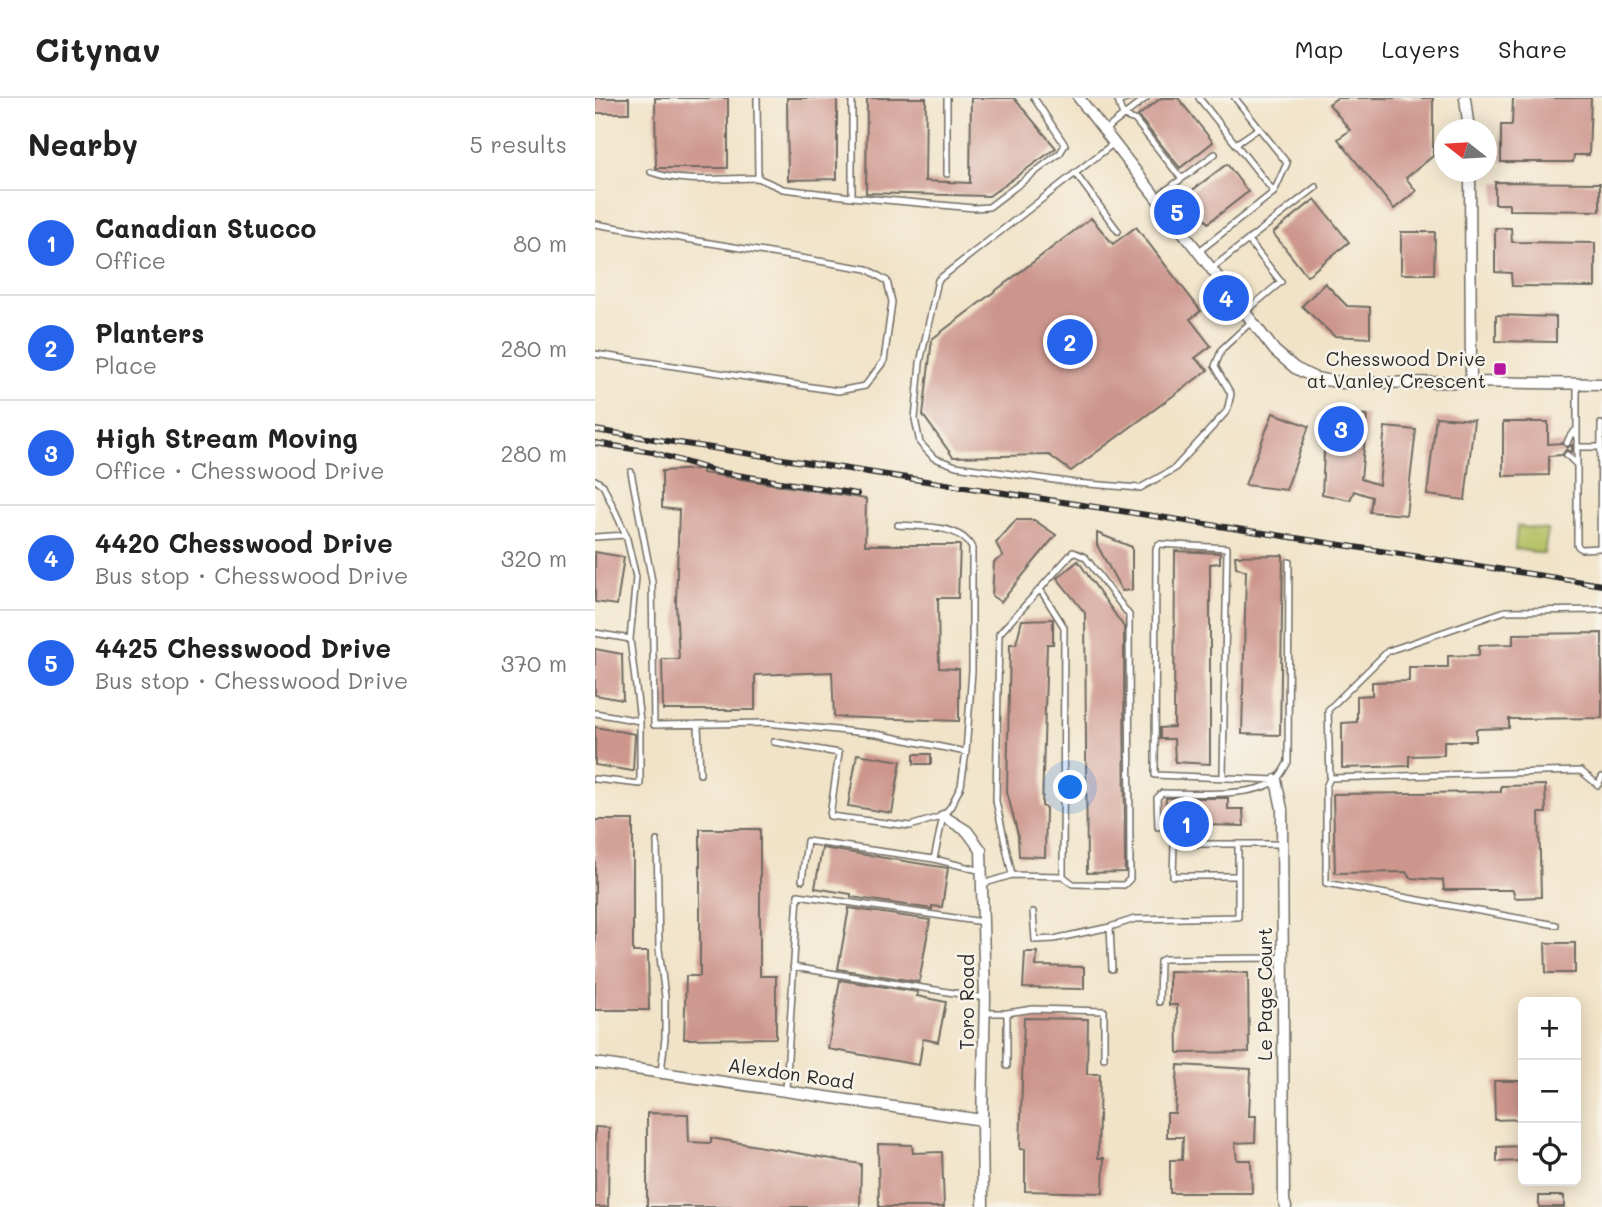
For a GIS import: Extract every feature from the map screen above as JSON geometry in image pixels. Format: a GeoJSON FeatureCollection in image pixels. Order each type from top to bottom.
{"type":"FeatureCollection","features":[{"type":"Feature","properties":{"kind":"street"},"geometry":{"type":"LineString","coordinates":[[1079,98],[1252,321],[1295,368],[1315,378],[1343,383],[1602,384]]}},
{"type":"Feature","properties":{"kind":"street"},"geometry":{"type":"LineString","coordinates":[[1465,98],[1468,119]]}},
{"type":"Feature","properties":{"kind":"street"},"geometry":{"type":"LineString","coordinates":[[1470,182],[1471,382]]}},
{"type":"Feature","properties":{"kind":"street","name":"Le Page Court"},"geometry":{"type":"LineString","coordinates":[[1276,780],[1282,809],[1281,958],[1286,1207]]}},
{"type":"Feature","properties":{"kind":"street","name":"Toro Road"},"geometry":{"type":"LineString","coordinates":[[943,816],[967,831],[981,850],[985,998],[983,1207]]}},
{"type":"Feature","properties":{"kind":"street","name":"Alexdon Road"},"geometry":{"type":"LineString","coordinates":[[595,1063],[982,1120]]}},
{"type":"Feature","properties":{"kind":"lane"},"geometry":{"type":"LineString","coordinates":[[757,98],[758,178]]}},
{"type":"Feature","properties":{"kind":"lane"},"geometry":{"type":"LineString","coordinates":[[852,98],[852,197]]}},
{"type":"Feature","properties":{"kind":"lane"},"geometry":{"type":"LineString","coordinates":[[947,98],[947,174]]}},
{"type":"Feature","properties":{"kind":"lane"},"geometry":{"type":"LineString","coordinates":[[651,172],[661,176],[693,179],[758,178],[783,189],[934,206],[989,207],[1060,153],[1065,145],[1034,98]]}},
{"type":"Feature","properties":{"kind":"lane"},"geometry":{"type":"LineString","coordinates":[[1123,116],[1119,99],[1130,98]]}},
{"type":"Feature","properties":{"kind":"lane"},"geometry":{"type":"LineString","coordinates":[[1104,131],[1146,98]]}},
{"type":"Feature","properties":{"kind":"lane"},"geometry":{"type":"LineString","coordinates":[[1199,98],[1274,192]]}},
{"type":"Feature","properties":{"kind":"lane"},"geometry":{"type":"LineString","coordinates":[[1198,252],[1274,192],[1287,163],[1235,98]]}},
{"type":"Feature","properties":{"kind":"lane"},"geometry":{"type":"LineString","coordinates":[[1123,116],[1135,120],[1181,178]]}},
{"type":"Feature","properties":{"kind":"lane"},"geometry":{"type":"LineString","coordinates":[[1236,145],[1259,128]]}},
{"type":"Feature","properties":{"kind":"lane"},"geometry":{"type":"LineString","coordinates":[[1114,143],[938,280],[920,363],[915,419],[920,443],[934,458],[956,466],[1075,483],[1140,488],[1174,469],[1227,411],[1231,394],[1215,366],[1222,349],[1252,321]]}},
{"type":"Feature","properties":{"kind":"lane"},"geometry":{"type":"LineString","coordinates":[[1157,197],[1215,153]]}},
{"type":"Feature","properties":{"kind":"lane"},"geometry":{"type":"LineString","coordinates":[[1075,173],[1118,231]]}},
{"type":"Feature","properties":{"kind":"lane"},"geometry":{"type":"LineString","coordinates":[[1211,269],[1316,187]]}},
{"type":"Feature","properties":{"kind":"lane"},"geometry":{"type":"LineString","coordinates":[[595,223],[867,269],[887,281],[892,302],[884,361],[865,386],[838,391],[595,354]]}},
{"type":"Feature","properties":{"kind":"lane"},"geometry":{"type":"LineString","coordinates":[[1245,312],[1281,282],[1248,240]]}},
{"type":"Feature","properties":{"kind":"lane"},"geometry":{"type":"LineString","coordinates":[[1577,384],[1577,545],[1581,549],[1598,550],[1601,544],[1601,424]]}},
{"type":"Feature","properties":{"kind":"lane"},"geometry":{"type":"LineString","coordinates":[[1567,443],[1576,430]]}},
{"type":"Feature","properties":{"kind":"lane"},"geometry":{"type":"LineString","coordinates":[[1577,447],[1601,447]]}},
{"type":"Feature","properties":{"kind":"lane"},"geometry":{"type":"LineString","coordinates":[[1567,455],[1577,465]]}},
{"type":"Feature","properties":{"kind":"lane"},"geometry":{"type":"LineString","coordinates":[[631,472],[652,581],[654,725],[767,723],[865,732],[966,752]]}},
{"type":"Feature","properties":{"kind":"lane"},"geometry":{"type":"LineString","coordinates":[[595,480],[603,485],[626,534],[636,577],[630,639],[640,721],[640,784],[595,779]]}},
{"type":"Feature","properties":{"kind":"lane"},"geometry":{"type":"LineString","coordinates":[[898,525],[958,533],[967,538],[972,548],[972,671],[966,752],[961,786],[943,816],[934,859]]}},
{"type":"Feature","properties":{"kind":"lane"},"geometry":{"type":"LineString","coordinates":[[595,537],[626,534]]}},
{"type":"Feature","properties":{"kind":"lane"},"geometry":{"type":"LineString","coordinates":[[1223,776],[1227,548],[1159,544],[1156,548],[1155,775],[1276,780]]}},
{"type":"Feature","properties":{"kind":"lane"},"geometry":{"type":"LineString","coordinates":[[982,884],[1012,875],[1063,876],[1073,884],[1124,885],[1130,879],[1129,615],[1085,557],[1073,552],[999,634],[996,801],[1012,875]]}},
{"type":"Feature","properties":{"kind":"lane"},"geometry":{"type":"LineString","coordinates":[[1158,827],[1157,798],[1162,793],[1218,794],[1256,789],[1276,780],[1288,762],[1289,562]]}},
{"type":"Feature","properties":{"kind":"lane"},"geometry":{"type":"LineString","coordinates":[[1040,589],[1064,627],[1063,876]]}},
{"type":"Feature","properties":{"kind":"lane"},"geometry":{"type":"LineString","coordinates":[[1556,925],[1326,883],[1326,788],[1330,778],[1328,710],[1388,651],[1505,611],[1602,610]]}},
{"type":"Feature","properties":{"kind":"lane"},"geometry":{"type":"LineString","coordinates":[[595,632],[630,639]]}},
{"type":"Feature","properties":{"kind":"lane"},"geometry":{"type":"LineString","coordinates":[[595,713],[640,721]]}},
{"type":"Feature","properties":{"kind":"lane"},"geometry":{"type":"LineString","coordinates":[[698,724],[700,775]]}},
{"type":"Feature","properties":{"kind":"lane"},"geometry":{"type":"LineString","coordinates":[[774,742],[839,753],[830,816],[910,826],[943,816]]}},
{"type":"Feature","properties":{"kind":"lane"},"geometry":{"type":"LineString","coordinates":[[1330,778],[1581,771],[1598,785],[1602,777]]}},
{"type":"Feature","properties":{"kind":"lane"},"geometry":{"type":"LineString","coordinates":[[657,841],[659,949],[666,997],[661,1072]]}},
{"type":"Feature","properties":{"kind":"lane"},"geometry":{"type":"LineString","coordinates":[[802,880],[807,841],[934,859],[982,871]]}},
{"type":"Feature","properties":{"kind":"lane"},"geometry":{"type":"LineString","coordinates":[[1238,876],[1173,876],[1174,844],[1282,845]]}},
{"type":"Feature","properties":{"kind":"lane"},"geometry":{"type":"LineString","coordinates":[[1033,912],[1035,940],[1110,928],[1135,919],[1238,917],[1238,844]]}},
{"type":"Feature","properties":{"kind":"lane"},"geometry":{"type":"LineString","coordinates":[[786,1090],[798,895],[983,922]]}},
{"type":"Feature","properties":{"kind":"lane"},"geometry":{"type":"LineString","coordinates":[[1110,928],[1112,969]]}},
{"type":"Feature","properties":{"kind":"lane"},"geometry":{"type":"LineString","coordinates":[[1159,1002],[1160,961],[1164,959],[1281,958]]}},
{"type":"Feature","properties":{"kind":"lane"},"geometry":{"type":"LineString","coordinates":[[793,967],[985,998]]}},
{"type":"Feature","properties":{"kind":"lane"},"geometry":{"type":"LineString","coordinates":[[985,1013],[1033,1009],[1104,1011],[1104,1058]]}},
{"type":"Feature","properties":{"kind":"lane"},"geometry":{"type":"LineString","coordinates":[[1007,1013],[1007,1066]]}},
{"type":"Feature","properties":{"kind":"green space"},"geometry":{"type":"Polygon","coordinates":[[[1517,526],[1548,530],[1544,554],[1515,549],[1517,526]]]}},
{"type":"Feature","properties":{"kind":"building"},"geometry":{"type":"Polygon","coordinates":[[[595,98],[629,98],[629,113],[595,113],[595,98]]]}},
{"type":"Feature","properties":{"kind":"building"},"geometry":{"type":"Polygon","coordinates":[[[655,98],[728,98],[728,168],[656,168],[655,98]]]}},
{"type":"Feature","properties":{"kind":"building"},"geometry":{"type":"Polygon","coordinates":[[[787,98],[837,98],[837,179],[788,180],[787,98]]]}},
{"type":"Feature","properties":{"kind":"building"},"geometry":{"type":"Polygon","coordinates":[[[867,98],[926,98],[925,181],[970,183],[971,98],[1014,98],[1056,148],[989,196],[866,193],[867,98]]]}},
{"type":"Feature","properties":{"kind":"building"},"geometry":{"type":"Polygon","coordinates":[[[1161,98],[1178,98],[1213,142],[1180,168],[1138,116],[1161,98]]]}},
{"type":"Feature","properties":{"kind":"building"},"geometry":{"type":"Polygon","coordinates":[[[1337,98],[1433,98],[1433,156],[1406,178],[1416,191],[1394,209],[1338,139],[1350,130],[1329,104],[1337,98]]]}},
{"type":"Feature","properties":{"kind":"building"},"geometry":{"type":"Polygon","coordinates":[[[1513,98],[1591,98],[1589,155],[1574,155],[1573,162],[1501,162],[1501,125],[1512,125],[1513,98]]]}},
{"type":"Feature","properties":{"kind":"building"},"geometry":{"type":"Polygon","coordinates":[[[1227,164],[1248,192],[1208,223],[1186,195],[1227,164]]]}},
{"type":"Feature","properties":{"kind":"building"},"geometry":{"type":"Polygon","coordinates":[[[1495,182],[1600,183],[1600,211],[1509,210],[1509,204],[1495,204],[1495,182]]]}},
{"type":"Feature","properties":{"kind":"building"},"geometry":{"type":"Polygon","coordinates":[[[1315,199],[1349,242],[1307,276],[1273,233],[1315,199]]]}},
{"type":"Feature","properties":{"kind":"building"},"geometry":{"type":"Polygon","coordinates":[[[1091,218],[1113,244],[1136,227],[1201,311],[1190,319],[1211,346],[1195,358],[1208,370],[1071,471],[1049,455],[953,457],[923,415],[932,339],[1091,218]]]}},
{"type":"Feature","properties":{"kind":"building"},"geometry":{"type":"Polygon","coordinates":[[[1495,228],[1511,228],[1512,242],[1595,243],[1595,287],[1512,286],[1511,273],[1495,272],[1495,228]]]}},
{"type":"Feature","properties":{"kind":"building"},"geometry":{"type":"Polygon","coordinates":[[[1401,232],[1435,232],[1434,274],[1401,274],[1401,232]]]}},
{"type":"Feature","properties":{"kind":"building"},"geometry":{"type":"Polygon","coordinates":[[[1325,283],[1347,306],[1370,307],[1370,338],[1334,336],[1302,306],[1325,283]]]}},
{"type":"Feature","properties":{"kind":"building"},"geometry":{"type":"Polygon","coordinates":[[[1496,315],[1556,317],[1556,342],[1496,341],[1496,315]]]}},
{"type":"Feature","properties":{"kind":"building"},"geometry":{"type":"Polygon","coordinates":[[[1273,413],[1309,426],[1286,490],[1245,485],[1273,413]]]}},
{"type":"Feature","properties":{"kind":"building"},"geometry":{"type":"Polygon","coordinates":[[[1326,413],[1367,415],[1361,479],[1379,485],[1385,427],[1416,430],[1406,515],[1370,512],[1372,497],[1354,491],[1350,500],[1322,494],[1326,413]]]}},
{"type":"Feature","properties":{"kind":"building"},"geometry":{"type":"Polygon","coordinates":[[[1436,417],[1474,420],[1465,500],[1427,495],[1436,417]]]}},
{"type":"Feature","properties":{"kind":"building"},"geometry":{"type":"Polygon","coordinates":[[[1503,422],[1548,422],[1548,444],[1562,443],[1567,448],[1572,445],[1572,452],[1566,450],[1562,455],[1549,456],[1549,475],[1503,476],[1503,422]]]}},
{"type":"Feature","properties":{"kind":"building"},"geometry":{"type":"Polygon","coordinates":[[[702,469],[702,473],[866,499],[865,545],[960,545],[958,598],[938,598],[939,668],[959,669],[959,721],[834,717],[832,672],[755,675],[755,710],[663,710],[662,659],[679,659],[676,603],[679,510],[662,508],[662,471],[702,469]]]}},
{"type":"Feature","properties":{"kind":"building"},"geometry":{"type":"Polygon","coordinates":[[[1016,520],[1034,520],[1056,535],[1001,602],[992,596],[994,562],[1003,556],[996,543],[1016,520]]]}},
{"type":"Feature","properties":{"kind":"building"},"geometry":{"type":"Polygon","coordinates":[[[1097,533],[1132,547],[1132,590],[1122,591],[1097,545],[1097,533]]]}},
{"type":"Feature","properties":{"kind":"building"},"geometry":{"type":"Polygon","coordinates":[[[1175,551],[1220,553],[1220,563],[1210,564],[1210,764],[1175,762],[1174,739],[1160,739],[1160,728],[1174,727],[1175,551]]]}},
{"type":"Feature","properties":{"kind":"building"},"geometry":{"type":"Polygon","coordinates":[[[595,552],[624,557],[617,605],[595,602],[595,552]]]}},
{"type":"Feature","properties":{"kind":"building"},"geometry":{"type":"Polygon","coordinates":[[[1283,555],[1280,735],[1242,734],[1246,571],[1236,567],[1235,556],[1283,555]]]}},
{"type":"Feature","properties":{"kind":"building"},"geometry":{"type":"Polygon","coordinates":[[[1078,561],[1124,627],[1125,872],[1087,873],[1085,613],[1057,578],[1078,561]]]}},
{"type":"Feature","properties":{"kind":"building"},"geometry":{"type":"Polygon","coordinates":[[[1053,619],[1053,644],[1047,644],[1042,806],[1046,808],[1045,857],[1019,856],[1018,835],[1007,792],[1010,644],[1016,644],[1022,620],[1053,619]]]}},
{"type":"Feature","properties":{"kind":"building"},"geometry":{"type":"Polygon","coordinates":[[[1602,633],[1602,718],[1509,719],[1509,728],[1476,729],[1476,741],[1444,741],[1444,755],[1409,756],[1409,766],[1342,768],[1342,723],[1357,722],[1357,696],[1372,695],[1372,682],[1409,681],[1409,667],[1448,667],[1448,656],[1479,655],[1479,645],[1513,644],[1513,634],[1602,633]]]}},
{"type":"Feature","properties":{"kind":"building"},"geometry":{"type":"Polygon","coordinates":[[[595,649],[622,654],[623,700],[595,695],[595,649]]]}},
{"type":"Feature","properties":{"kind":"building"},"geometry":{"type":"Polygon","coordinates":[[[595,727],[635,734],[633,771],[595,765],[595,727]]]}},
{"type":"Feature","properties":{"kind":"building"},"geometry":{"type":"Polygon","coordinates":[[[857,754],[901,761],[892,813],[848,806],[857,754]]]}},
{"type":"Feature","properties":{"kind":"building"},"geometry":{"type":"Polygon","coordinates":[[[914,754],[931,754],[931,764],[914,764],[914,754]]]}},
{"type":"Feature","properties":{"kind":"building"},"geometry":{"type":"Polygon","coordinates":[[[1545,785],[1546,813],[1539,813],[1541,897],[1515,898],[1513,890],[1444,890],[1443,880],[1410,878],[1406,872],[1335,873],[1333,794],[1501,792],[1501,786],[1545,785]]]}},
{"type":"Feature","properties":{"kind":"building"},"geometry":{"type":"Polygon","coordinates":[[[1166,798],[1228,798],[1228,809],[1243,809],[1244,826],[1165,824],[1166,798]]]}},
{"type":"Feature","properties":{"kind":"building"},"geometry":{"type":"Polygon","coordinates":[[[595,820],[633,820],[633,952],[648,952],[649,1010],[595,1010],[595,820]]]}},
{"type":"Feature","properties":{"kind":"building"},"geometry":{"type":"Polygon","coordinates":[[[700,829],[760,829],[760,976],[776,976],[776,1038],[684,1039],[686,976],[700,976],[700,829]]]}},
{"type":"Feature","properties":{"kind":"building"},"geometry":{"type":"Polygon","coordinates":[[[822,848],[948,868],[942,907],[932,906],[932,909],[851,897],[851,894],[815,888],[822,848]]]}},
{"type":"Feature","properties":{"kind":"building"},"geometry":{"type":"Polygon","coordinates":[[[849,908],[930,920],[919,982],[838,969],[849,908]]]}},
{"type":"Feature","properties":{"kind":"building"},"geometry":{"type":"Polygon","coordinates":[[[1545,943],[1575,943],[1575,973],[1546,973],[1545,943]]]}},
{"type":"Feature","properties":{"kind":"building"},"geometry":{"type":"Polygon","coordinates":[[[1025,952],[1037,952],[1036,966],[1084,967],[1084,989],[1023,988],[1025,952]]]}},
{"type":"Feature","properties":{"kind":"building"},"geometry":{"type":"Polygon","coordinates":[[[1169,971],[1248,973],[1249,1052],[1178,1053],[1177,1005],[1169,1005],[1169,971]]]}},
{"type":"Feature","properties":{"kind":"building"},"geometry":{"type":"Polygon","coordinates":[[[840,980],[918,992],[917,996],[946,1002],[938,1042],[923,1039],[919,1065],[828,1049],[840,980]]]}},
{"type":"Feature","properties":{"kind":"building"},"geometry":{"type":"Polygon","coordinates":[[[1024,1018],[1088,1019],[1087,1074],[1100,1074],[1098,1158],[1104,1158],[1103,1193],[1025,1191],[1025,1149],[1020,1149],[1024,1018]]]}},
{"type":"Feature","properties":{"kind":"building"},"geometry":{"type":"Polygon","coordinates":[[[1178,1065],[1251,1069],[1249,1116],[1256,1116],[1255,1142],[1235,1143],[1237,1160],[1251,1160],[1252,1193],[1170,1193],[1170,1160],[1182,1160],[1183,1137],[1167,1137],[1167,1113],[1175,1113],[1178,1065]]]}},
{"type":"Feature","properties":{"kind":"building"},"geometry":{"type":"Polygon","coordinates":[[[1494,1081],[1518,1081],[1518,1119],[1495,1120],[1494,1081]]]}},
{"type":"Feature","properties":{"kind":"building"},"geometry":{"type":"Polygon","coordinates":[[[647,1113],[688,1114],[689,1142],[711,1143],[711,1138],[861,1164],[860,1207],[647,1207],[647,1113]]]}},
{"type":"Feature","properties":{"kind":"building"},"geometry":{"type":"Polygon","coordinates":[[[595,1127],[609,1128],[608,1207],[595,1207],[595,1127]]]}},
{"type":"Feature","properties":{"kind":"building"},"geometry":{"type":"Polygon","coordinates":[[[878,1144],[912,1145],[913,1153],[942,1152],[944,1207],[879,1207],[878,1144]]]}},
{"type":"Feature","properties":{"kind":"building"},"geometry":{"type":"Polygon","coordinates":[[[1518,1146],[1518,1161],[1497,1162],[1497,1147],[1518,1146]]]}},
{"type":"Feature","properties":{"kind":"building"},"geometry":{"type":"Polygon","coordinates":[[[1539,1196],[1564,1196],[1564,1207],[1539,1207],[1539,1196]]]}},
{"type":"Feature","properties":{"kind":"railway"},"geometry":{"type":"LineString","coordinates":[[595,430],[1602,585]]}},
{"type":"Feature","properties":{"kind":"railway"},"geometry":{"type":"LineString","coordinates":[[595,443],[652,452],[718,472],[857,494]]}},
{"type":"Feature","properties":{"kind":"place","name":"4425 Chesswood Drive"},"geometry":{"type":"Point","coordinates":[1177,212]}},
{"type":"Feature","properties":{"kind":"place","name":"4420 Chesswood Drive"},"geometry":{"type":"Point","coordinates":[1226,298]}},
{"type":"Feature","properties":{"kind":"place","name":"Planters"},"geometry":{"type":"Point","coordinates":[1070,342]}},
{"type":"Feature","properties":{"kind":"place","name":"Chesswood Drive at Vanley Crescent"},"geometry":{"type":"Point","coordinates":[1500,369]}},
{"type":"Feature","properties":{"kind":"place","name":"High Stream Moving"},"geometry":{"type":"Point","coordinates":[1341,429]}},
{"type":"Feature","properties":{"kind":"place","name":"Canadian Stucco"},"geometry":{"type":"Point","coordinates":[1186,824]}}]}
